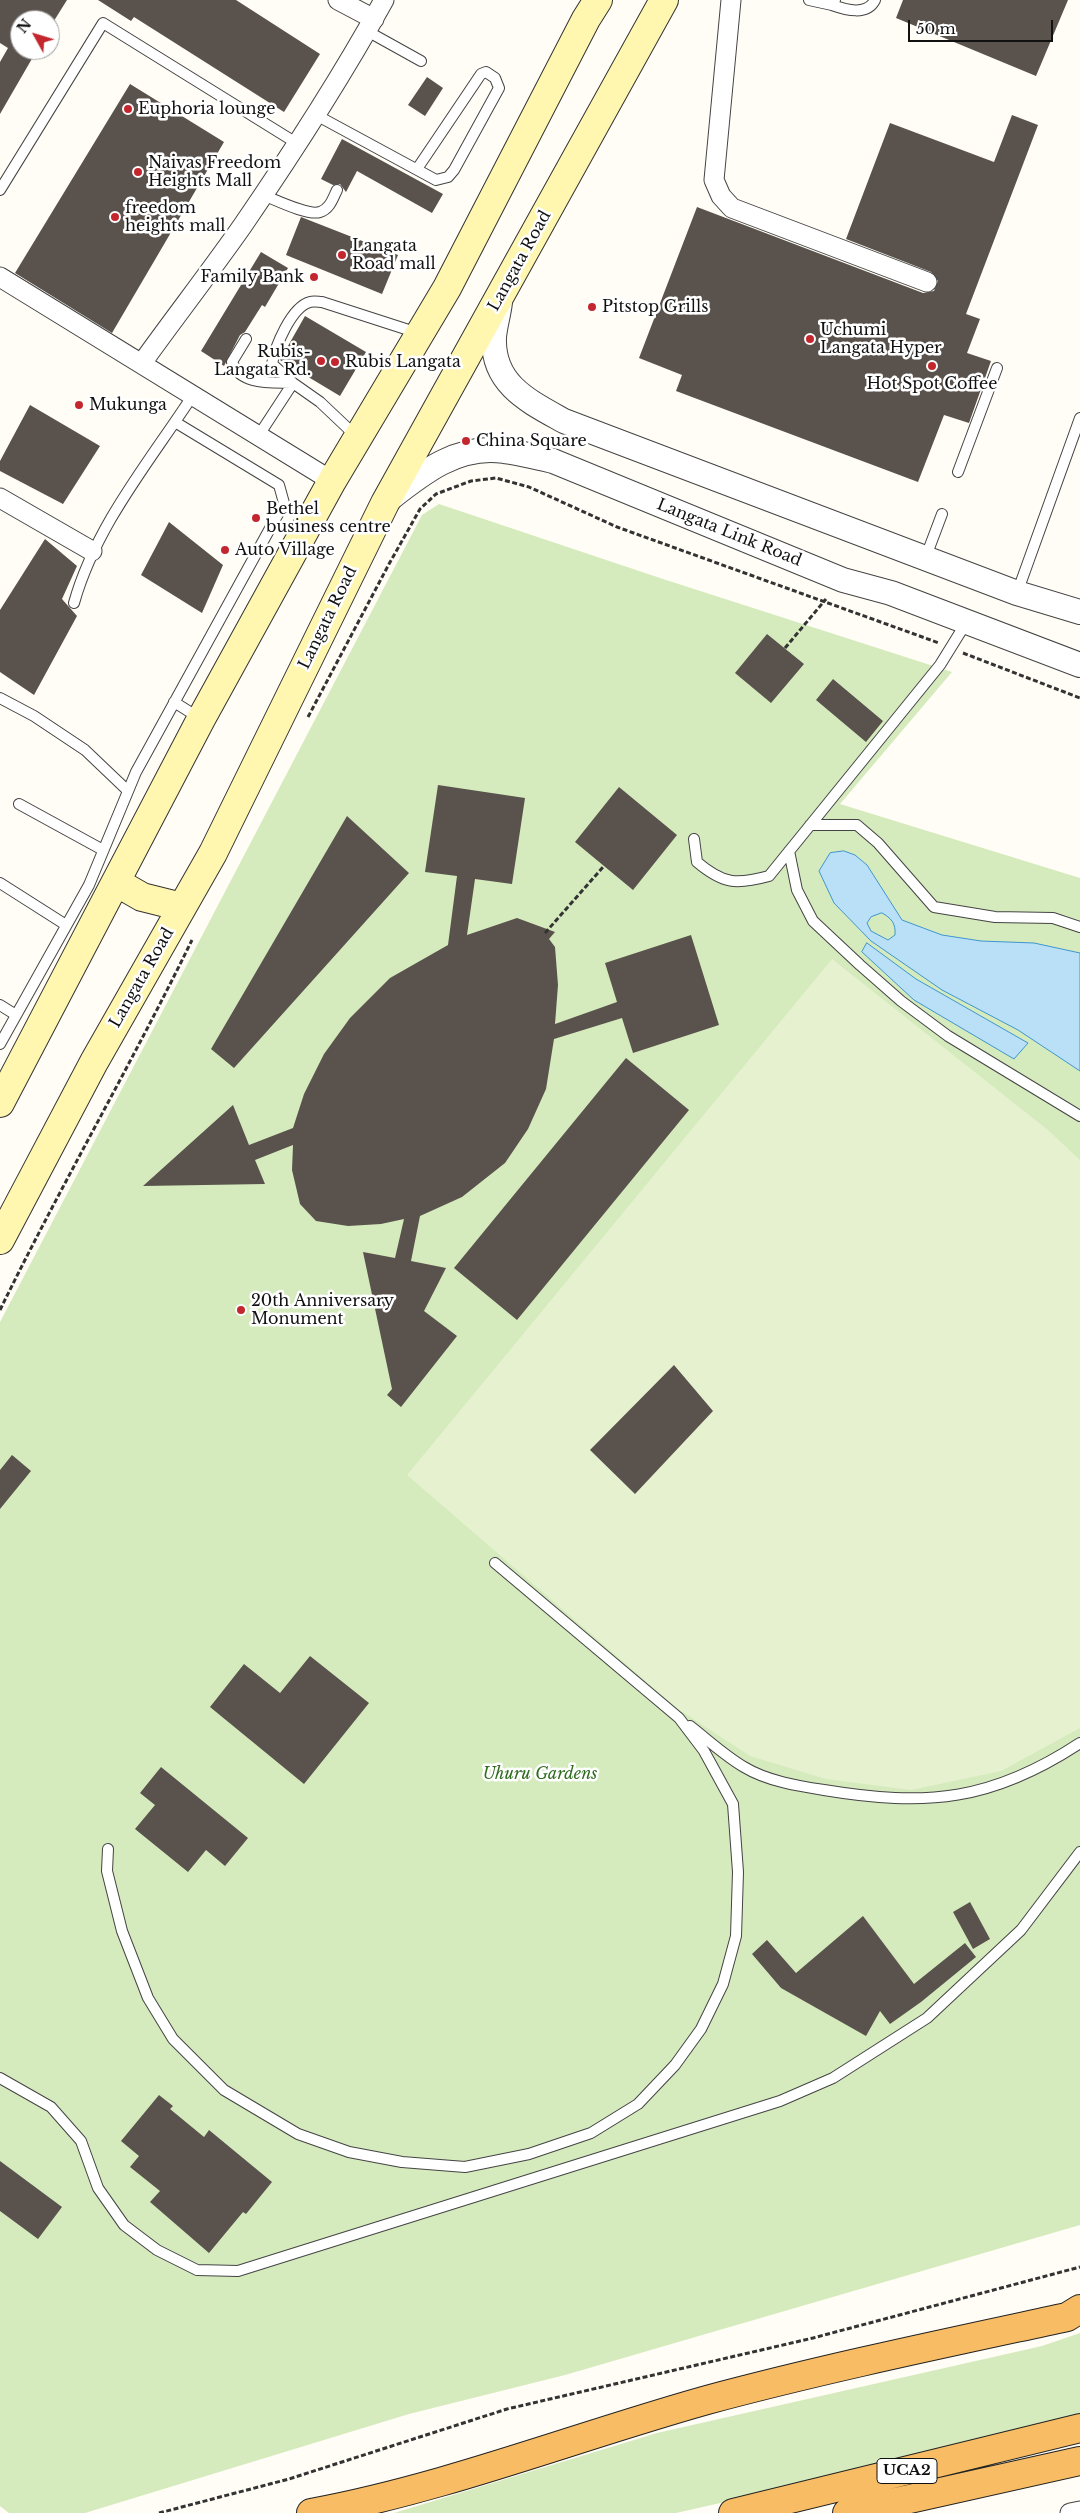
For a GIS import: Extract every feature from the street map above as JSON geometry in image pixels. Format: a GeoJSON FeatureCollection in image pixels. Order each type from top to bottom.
{"type":"FeatureCollection","features":[{"type":"Feature","properties":{"kind":"highway"},"geometry":{"type":"LineString","coordinates":[[311,2513],[371,2502],[708,2400],[886,2357],[1067,2317],[1080,2309]]}},
{"type":"Feature","properties":{"kind":"highway","name":"UCA2"},"geometry":{"type":"LineString","coordinates":[[733,2513],[1080,2428]]}},
{"type":"Feature","properties":{"kind":"highway","name":"UCA2"},"geometry":{"type":"LineString","coordinates":[[847,2513],[1080,2461]]}},
{"type":"Feature","properties":{"kind":"main road"},"geometry":{"type":"LineString","coordinates":[[0,1103],[201,719],[332,480],[418,333],[447,288],[586,19],[598,0]]}},
{"type":"Feature","properties":{"kind":"main road","name":"Langata Road"},"geometry":{"type":"LineString","coordinates":[[0,1240],[94,1062],[214,853],[384,503],[664,0]]}},
{"type":"Feature","properties":{"kind":"main road"},"geometry":{"type":"LineString","coordinates":[[116,882],[142,898],[182,907]]}},
{"type":"Feature","properties":{"kind":"street"},"geometry":{"type":"LineString","coordinates":[[338,0],[370,25]]}},
{"type":"Feature","properties":{"kind":"street"},"geometry":{"type":"LineString","coordinates":[[142,363],[298,144],[384,0]]}},
{"type":"Feature","properties":{"kind":"street"},"geometry":{"type":"LineString","coordinates":[[731,0],[714,180],[721,196],[732,208],[927,282]]}},
{"type":"Feature","properties":{"kind":"street"},"geometry":{"type":"LineString","coordinates":[[0,277],[332,480]]}},
{"type":"Feature","properties":{"kind":"street"},"geometry":{"type":"LineString","coordinates":[[501,295],[494,335],[500,368],[517,393],[564,421],[925,559],[1017,593],[1080,612]]}},
{"type":"Feature","properties":{"kind":"street","name":"Langata Link Road"},"geometry":{"type":"LineString","coordinates":[[384,503],[419,475],[448,458],[475,451],[503,450],[553,461],[843,580],[891,594],[1080,665]]}},
{"type":"Feature","properties":{"kind":"street"},"geometry":{"type":"LineString","coordinates":[[0,498],[92,551]]}},
{"type":"Feature","properties":{"kind":"street"},"geometry":{"type":"LineString","coordinates":[[1070,2513],[1080,2511]]}},
{"type":"Feature","properties":{"kind":"lane"},"geometry":{"type":"LineString","coordinates":[[809,0],[834,3],[851,11],[862,10],[873,4],[875,0]]}},
{"type":"Feature","properties":{"kind":"lane"},"geometry":{"type":"LineString","coordinates":[[0,190],[103,23],[298,144]]}},
{"type":"Feature","properties":{"kind":"lane"},"geometry":{"type":"LineString","coordinates":[[370,25],[421,61]]}},
{"type":"Feature","properties":{"kind":"lane"},"geometry":{"type":"LineString","coordinates":[[316,114],[436,180],[448,177],[454,170],[498,88],[495,78],[486,72],[481,74],[417,169]]}},
{"type":"Feature","properties":{"kind":"lane"},"geometry":{"type":"LineString","coordinates":[[263,195],[307,212],[320,212],[329,206],[337,190]]}},
{"type":"Feature","properties":{"kind":"lane"},"geometry":{"type":"LineString","coordinates":[[357,438],[320,402],[293,384],[272,364],[276,344],[298,310],[310,302],[322,302],[418,333]]}},
{"type":"Feature","properties":{"kind":"lane"},"geometry":{"type":"LineString","coordinates":[[246,339],[233,357],[232,362],[240,373],[251,381],[293,384]]}},
{"type":"Feature","properties":{"kind":"lane"},"geometry":{"type":"LineString","coordinates":[[958,472],[997,368]]}},
{"type":"Feature","properties":{"kind":"lane"},"geometry":{"type":"LineString","coordinates":[[258,435],[293,384]]}},
{"type":"Feature","properties":{"kind":"lane"},"geometry":{"type":"LineString","coordinates":[[74,602],[92,551],[100,535],[193,395]]}},
{"type":"Feature","properties":{"kind":"lane"},"geometry":{"type":"LineString","coordinates":[[1017,593],[1080,418]]}},
{"type":"Feature","properties":{"kind":"lane"},"geometry":{"type":"LineString","coordinates":[[0,1044],[89,885],[128,792],[174,702],[284,503],[279,485],[176,422]]}},
{"type":"Feature","properties":{"kind":"lane"},"geometry":{"type":"LineString","coordinates":[[925,559],[942,514]]}},
{"type":"Feature","properties":{"kind":"lane"},"geometry":{"type":"LineString","coordinates":[[694,838],[697,862],[713,876],[727,882],[750,881],[769,876],[940,665],[966,623]]}},
{"type":"Feature","properties":{"kind":"lane"},"geometry":{"type":"LineString","coordinates":[[0,698],[34,716],[85,750],[128,792]]}},
{"type":"Feature","properties":{"kind":"lane"},"geometry":{"type":"LineString","coordinates":[[174,702],[201,719]]}},
{"type":"Feature","properties":{"kind":"lane"},"geometry":{"type":"LineString","coordinates":[[19,804],[103,850]]}},
{"type":"Feature","properties":{"kind":"lane"},"geometry":{"type":"LineString","coordinates":[[810,826],[857,825],[878,843],[934,906],[995,917],[1053,918],[1080,926]]}},
{"type":"Feature","properties":{"kind":"lane"},"geometry":{"type":"LineString","coordinates":[[789,851],[797,890],[813,921],[860,965],[901,1001],[948,1036],[1080,1116]]}},
{"type":"Feature","properties":{"kind":"lane"},"geometry":{"type":"LineString","coordinates":[[0,883],[66,926]]}},
{"type":"Feature","properties":{"kind":"lane"},"geometry":{"type":"LineString","coordinates":[[0,1005],[16,1015]]}},
{"type":"Feature","properties":{"kind":"lane"},"geometry":{"type":"LineString","coordinates":[[496,1563],[679,1718],[745,1768],[791,1785],[842,1793],[910,1800],[962,1796],[1008,1782],[1053,1761],[1080,1743]]}},
{"type":"Feature","properties":{"kind":"lane"},"geometry":{"type":"LineString","coordinates":[[108,1849],[107,1871],[122,1931],[148,1998],[173,2039],[224,2090],[298,2134],[348,2152],[402,2162],[465,2166],[529,2154],[591,2133],[638,2104],[675,2065],[690,2044],[700,2029],[723,1984],[736,1936],[738,1872],[733,1804],[704,1751],[679,1718]]}},
{"type":"Feature","properties":{"kind":"lane"},"geometry":{"type":"LineString","coordinates":[[0,2078],[51,2107],[81,2141],[98,2188],[124,2225],[157,2250],[197,2270],[238,2271],[780,2101],[833,2078],[934,2012],[1021,1930],[1080,1852]]}},
{"type":"Feature","properties":{"kind":"path"},"geometry":{"type":"LineString","coordinates":[[307,719],[420,509],[436,494],[471,481],[496,478],[529,487],[617,527],[826,600],[1080,698]]}},
{"type":"Feature","properties":{"kind":"path"},"geometry":{"type":"LineString","coordinates":[[785,648],[843,580]]}},
{"type":"Feature","properties":{"kind":"path"},"geometry":{"type":"LineString","coordinates":[[545,933],[604,866]]}},
{"type":"Feature","properties":{"kind":"path"},"geometry":{"type":"LineString","coordinates":[[0,1310],[38,1231],[146,1034],[194,936]]}},
{"type":"Feature","properties":{"kind":"path"},"geometry":{"type":"LineString","coordinates":[[159,2513],[289,2479],[508,2409],[813,2338],[1080,2267]]}},
{"type":"Feature","properties":{"kind":"green space","name":"Uhuru Gardens"},"geometry":{"type":"Polygon","coordinates":[[[439,504],[663,579],[952,672],[840,804],[1080,878],[1080,2225],[565,2375],[409,2414],[85,2513],[9,2513],[0,2506],[0,1322],[422,515],[439,504]]]}},
{"type":"Feature","properties":{"kind":"green space"},"geometry":{"type":"Polygon","coordinates":[[[832,959],[1048,1130],[1080,1160],[1080,1728],[1001,1771],[911,1790],[826,1779],[750,1756],[678,1709],[407,1475],[832,959]]]}},
{"type":"Feature","properties":{"kind":"green space"},"geometry":{"type":"Polygon","coordinates":[[[1080,2333],[1080,2422],[676,2513],[394,2513],[657,2433],[1042,2346],[1080,2333]]]}},
{"type":"Feature","properties":{"kind":"water"},"geometry":{"type":"Polygon","coordinates":[[[844,851],[855,855],[867,865],[902,920],[942,935],[981,941],[1034,943],[1080,953],[1080,1071],[1018,1030],[942,990],[871,941],[834,903],[819,871],[830,853],[844,851]],[[882,913],[871,917],[867,923],[871,931],[888,940],[895,935],[895,927],[892,921],[882,913]]]}},
{"type":"Feature","properties":{"kind":"water"},"geometry":{"type":"Polygon","coordinates":[[[867,943],[916,979],[1028,1043],[1014,1059],[914,1000],[862,952],[867,943]]]}},
{"type":"Feature","properties":{"kind":"building"},"geometry":{"type":"Polygon","coordinates":[[[0,0],[67,0],[60,11],[10,10],[10,60],[31,60],[0,114],[0,62],[8,48],[0,43],[0,0]]]}},
{"type":"Feature","properties":{"kind":"building"},"geometry":{"type":"Polygon","coordinates":[[[98,0],[236,0],[320,54],[284,112],[134,17],[131,21],[98,0]]]}},
{"type":"Feature","properties":{"kind":"building"},"geometry":{"type":"Polygon","coordinates":[[[903,0],[1068,0],[1036,76],[896,18],[903,0]]]}},
{"type":"Feature","properties":{"kind":"building"},"geometry":{"type":"Polygon","coordinates":[[[427,77],[443,88],[425,116],[408,105],[427,77]]]}},
{"type":"Feature","properties":{"kind":"building","name":"freedom heights mall"},"geometry":{"type":"Polygon","coordinates":[[[130,84],[224,142],[112,333],[15,273],[130,84]]]}},
{"type":"Feature","properties":{"kind":"building","name":"Uchumi Langata Hyper"},"geometry":{"type":"Polygon","coordinates":[[[1012,115],[1038,125],[966,314],[980,319],[967,353],[991,361],[969,423],[944,415],[918,482],[676,391],[682,375],[639,358],[697,207],[923,293],[934,291],[938,281],[931,272],[846,239],[890,123],[994,162],[1012,115]]]}},
{"type":"Feature","properties":{"kind":"building"},"geometry":{"type":"Polygon","coordinates":[[[342,139],[443,194],[432,213],[357,171],[346,192],[340,184],[333,185],[321,179],[342,139]]]}},
{"type":"Feature","properties":{"kind":"building","name":"Langata Road mall"},"geometry":{"type":"Polygon","coordinates":[[[301,217],[398,255],[382,294],[286,255],[301,217]]]}},
{"type":"Feature","properties":{"kind":"building"},"geometry":{"type":"Polygon","coordinates":[[[261,252],[288,268],[265,307],[262,305],[245,332],[240,335],[224,366],[201,351],[261,252]]]}},
{"type":"Feature","properties":{"kind":"building"},"geometry":{"type":"Polygon","coordinates":[[[305,316],[366,352],[340,396],[280,360],[305,316]]]}},
{"type":"Feature","properties":{"kind":"building"},"geometry":{"type":"Polygon","coordinates":[[[30,405],[100,446],[63,504],[0,471],[0,461],[30,405]]]}},
{"type":"Feature","properties":{"kind":"building"},"geometry":{"type":"Polygon","coordinates":[[[169,522],[223,565],[202,613],[141,575],[169,522]]]}},
{"type":"Feature","properties":{"kind":"building"},"geometry":{"type":"Polygon","coordinates":[[[45,539],[77,566],[62,599],[77,616],[34,695],[0,672],[0,610],[45,539]]]}},
{"type":"Feature","properties":{"kind":"building"},"geometry":{"type":"Polygon","coordinates":[[[767,634],[804,664],[771,703],[735,673],[767,634]]]}},
{"type":"Feature","properties":{"kind":"building"},"geometry":{"type":"Polygon","coordinates":[[[833,679],[883,721],[866,742],[816,700],[833,679]]]}},
{"type":"Feature","properties":{"kind":"building"},"geometry":{"type":"Polygon","coordinates":[[[438,785],[525,798],[512,884],[475,879],[467,935],[517,918],[555,932],[549,939],[555,947],[558,985],[555,1024],[617,1002],[605,963],[691,935],[719,1025],[633,1053],[622,1018],[554,1039],[546,1089],[528,1129],[505,1163],[462,1197],[420,1216],[411,1261],[446,1268],[424,1311],[457,1336],[401,1407],[387,1395],[392,1389],[363,1252],[395,1258],[404,1219],[381,1224],[348,1226],[316,1221],[300,1204],[292,1170],[293,1145],[255,1160],[265,1184],[143,1186],[233,1105],[249,1145],[293,1128],[304,1094],[324,1054],[350,1018],[390,978],[448,945],[457,876],[425,872],[438,785]]]}},
{"type":"Feature","properties":{"kind":"building"},"geometry":{"type":"Polygon","coordinates":[[[619,787],[677,835],[633,890],[575,842],[619,787]]]}},
{"type":"Feature","properties":{"kind":"building"},"geometry":{"type":"Polygon","coordinates":[[[347,816],[409,873],[234,1068],[211,1049],[347,816]]]}},
{"type":"Feature","properties":{"kind":"building"},"geometry":{"type":"Polygon","coordinates":[[[626,1058],[689,1110],[517,1320],[454,1268],[626,1058]]]}},
{"type":"Feature","properties":{"kind":"building"},"geometry":{"type":"Polygon","coordinates":[[[674,1365],[713,1411],[635,1494],[590,1450],[674,1365]]]}},
{"type":"Feature","properties":{"kind":"building"},"geometry":{"type":"Polygon","coordinates":[[[12,1455],[31,1471],[0,1509],[0,1470],[12,1455]]]}},
{"type":"Feature","properties":{"kind":"building"},"geometry":{"type":"Polygon","coordinates":[[[310,1656],[369,1703],[304,1784],[210,1707],[244,1664],[280,1693],[310,1656]]]}},
{"type":"Feature","properties":{"kind":"building"},"geometry":{"type":"Polygon","coordinates":[[[161,1767],[248,1838],[225,1866],[206,1850],[188,1872],[135,1829],[155,1805],[140,1793],[161,1767]]]}},
{"type":"Feature","properties":{"kind":"building"},"geometry":{"type":"Polygon","coordinates":[[[970,1902],[990,1939],[973,1949],[953,1912],[970,1902]]]}},
{"type":"Feature","properties":{"kind":"building"},"geometry":{"type":"Polygon","coordinates":[[[863,1916],[914,1984],[965,1943],[976,1957],[921,2002],[890,2024],[880,2011],[866,2036],[781,1988],[752,1954],[767,1940],[796,1973],[863,1916]]]}},
{"type":"Feature","properties":{"kind":"building"},"geometry":{"type":"Polygon","coordinates":[[[159,2095],[173,2106],[170,2109],[204,2137],[209,2130],[272,2182],[246,2214],[243,2212],[209,2253],[150,2202],[160,2191],[130,2167],[139,2156],[121,2141],[159,2095]]]}},
{"type":"Feature","properties":{"kind":"building"},"geometry":{"type":"Polygon","coordinates":[[[0,2161],[62,2207],[38,2239],[0,2211],[0,2161]]]}},
{"type":"Feature","properties":{"kind":"place","name":"Euphoria lounge"},"geometry":{"type":"Point","coordinates":[128,109]}},
{"type":"Feature","properties":{"kind":"place","name":"Naivas Freedom Heights Mall"},"geometry":{"type":"Point","coordinates":[138,172]}},
{"type":"Feature","properties":{"kind":"place","name":"freedom heights mall"},"geometry":{"type":"Point","coordinates":[115,217]}},
{"type":"Feature","properties":{"kind":"place","name":"Langata Road mall"},"geometry":{"type":"Point","coordinates":[342,255]}},
{"type":"Feature","properties":{"kind":"place","name":"Family Bank"},"geometry":{"type":"Point","coordinates":[314,277]}},
{"type":"Feature","properties":{"kind":"place","name":"Pitstop Grills"},"geometry":{"type":"Point","coordinates":[592,307]}},
{"type":"Feature","properties":{"kind":"place","name":"Uchumi Langata Hyper"},"geometry":{"type":"Point","coordinates":[810,339]}},
{"type":"Feature","properties":{"kind":"place","name":"Rubis- Langata Rd."},"geometry":{"type":"Point","coordinates":[321,361]}},
{"type":"Feature","properties":{"kind":"place","name":"Rubis Langata"},"geometry":{"type":"Point","coordinates":[335,362]}},
{"type":"Feature","properties":{"kind":"place","name":"Hot Spot Coffee"},"geometry":{"type":"Point","coordinates":[932,366]}},
{"type":"Feature","properties":{"kind":"place","name":"Mukunga"},"geometry":{"type":"Point","coordinates":[79,405]}},
{"type":"Feature","properties":{"kind":"place","name":"China Square"},"geometry":{"type":"Point","coordinates":[466,441]}},
{"type":"Feature","properties":{"kind":"place","name":"Bethel business centre"},"geometry":{"type":"Point","coordinates":[256,518]}},
{"type":"Feature","properties":{"kind":"place","name":"Auto Village"},"geometry":{"type":"Point","coordinates":[225,550]}},
{"type":"Feature","properties":{"kind":"place","name":"20th Anniversary Monument"},"geometry":{"type":"Point","coordinates":[241,1310]}}]}
